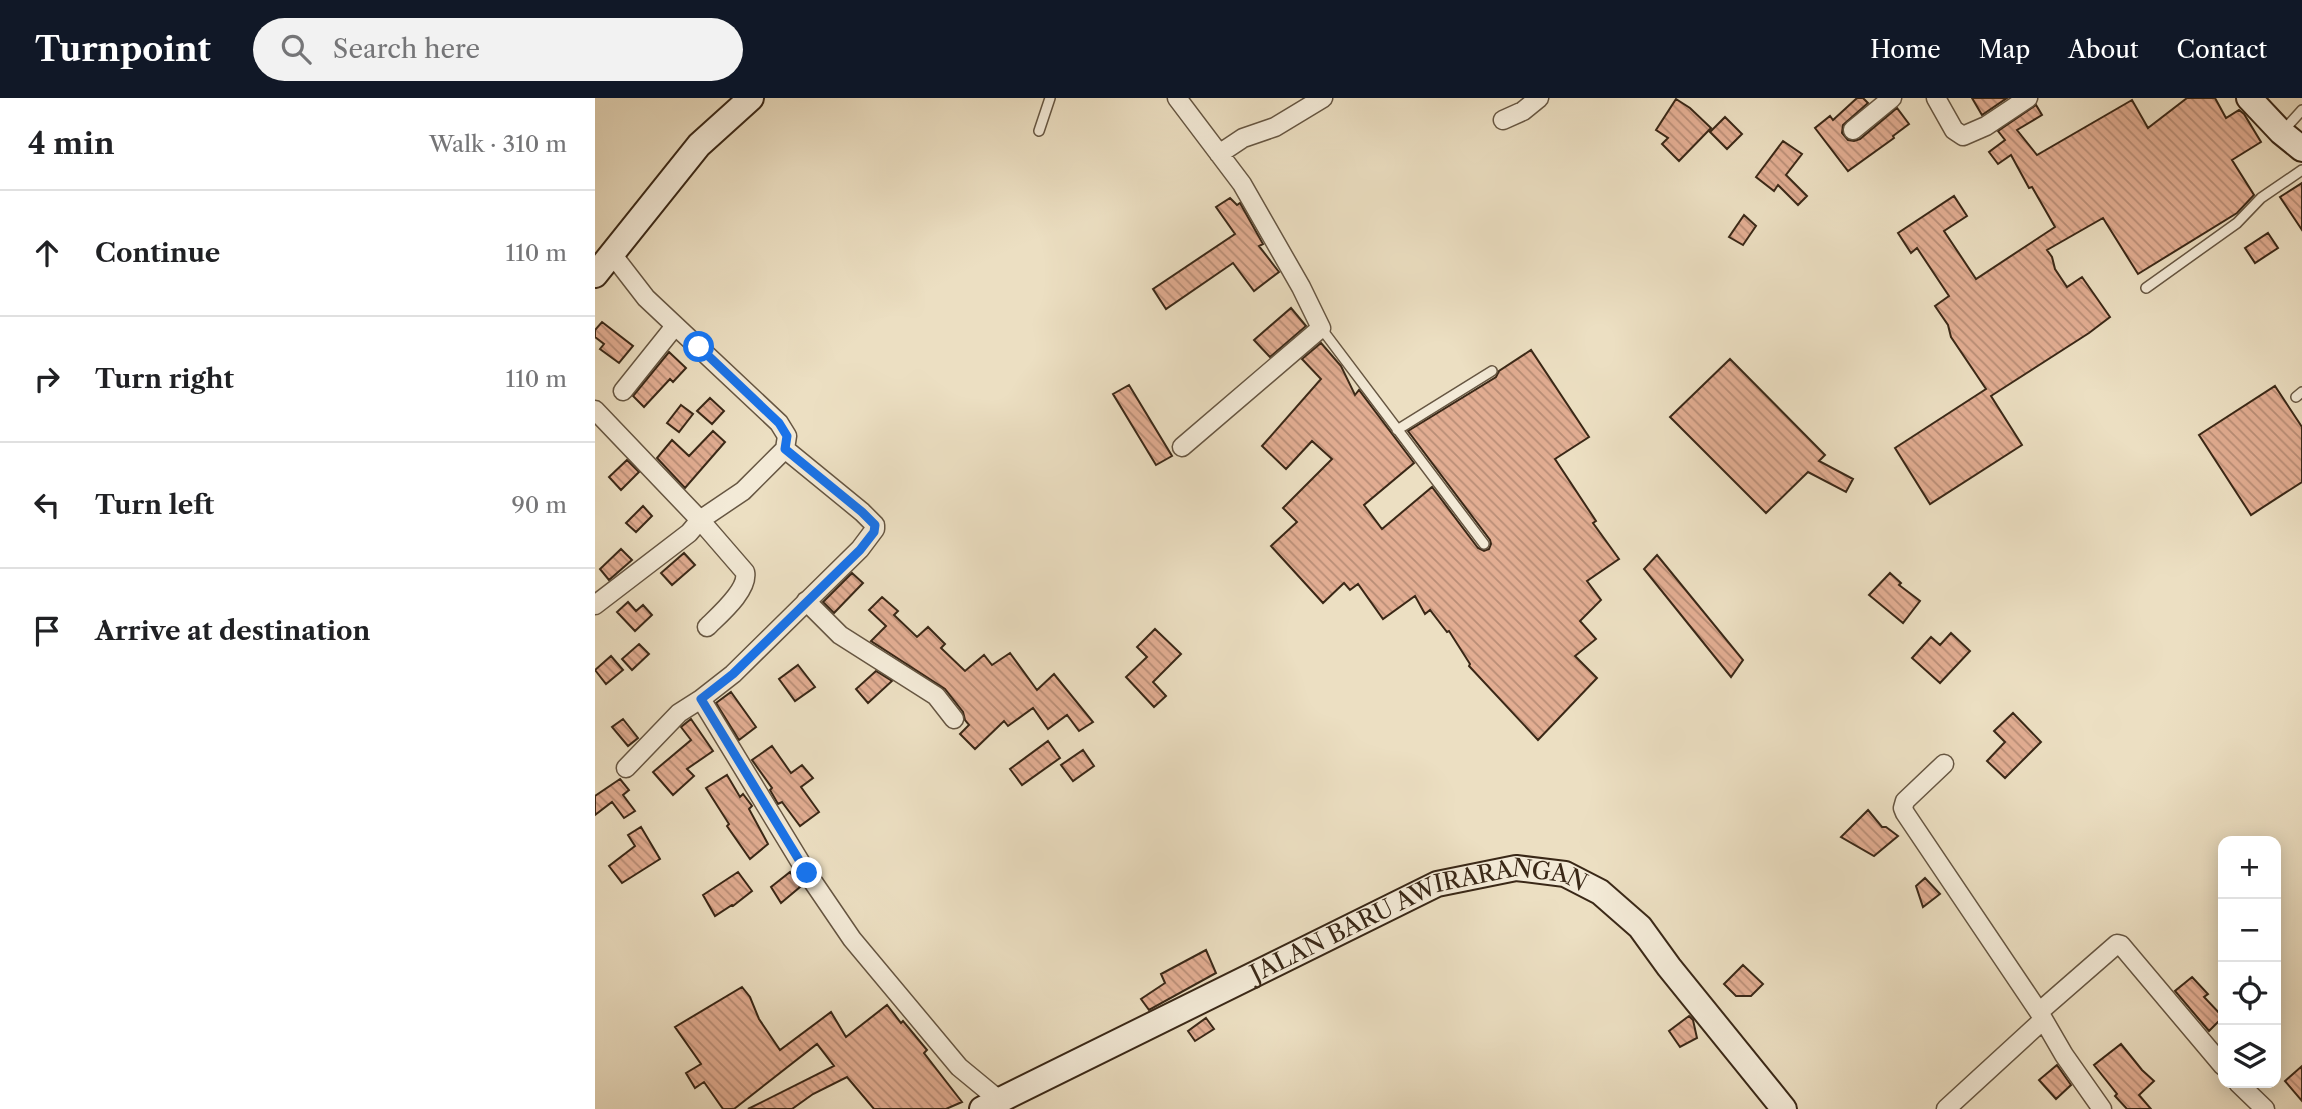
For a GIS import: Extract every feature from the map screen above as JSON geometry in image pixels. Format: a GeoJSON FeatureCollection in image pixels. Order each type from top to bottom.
{"type":"FeatureCollection","features":[{"type":"Feature","properties":{"kind":"street"},"geometry":{"type":"LineString","coordinates":[[595,606],[689,533],[700,520],[743,491],[785,449],[787,436],[779,423],[646,298],[600,267],[698,145],[751,98]]}},
{"type":"Feature","properties":{"kind":"street"},"geometry":{"type":"LineString","coordinates":[[1177,98],[1242,184],[1301,287],[1321,328],[1182,447]]}},
{"type":"Feature","properties":{"kind":"street"},"geometry":{"type":"LineString","coordinates":[[1219,154],[1243,138],[1275,127],[1323,98]]}},
{"type":"Feature","properties":{"kind":"street"},"geometry":{"type":"LineString","coordinates":[[1503,120],[1523,111],[1539,98]]}},
{"type":"Feature","properties":{"kind":"street"},"geometry":{"type":"LineString","coordinates":[[1853,130],[1892,98]]}},
{"type":"Feature","properties":{"kind":"street"},"geometry":{"type":"LineString","coordinates":[[1936,98],[1954,130],[1963,136],[1986,125],[2028,98]]}},
{"type":"Feature","properties":{"kind":"street"},"geometry":{"type":"LineString","coordinates":[[2249,98],[2281,132],[2302,149]]}},
{"type":"Feature","properties":{"kind":"street"},"geometry":{"type":"LineString","coordinates":[[623,390],[675,326]]}},
{"type":"Feature","properties":{"kind":"street"},"geometry":{"type":"LineString","coordinates":[[595,410],[742,567],[746,576],[744,585],[732,602],[707,627]]}},
{"type":"Feature","properties":{"kind":"street"},"geometry":{"type":"LineString","coordinates":[[626,768],[679,713],[733,674],[860,550],[874,532],[875,525],[862,512],[785,449]]}},
{"type":"Feature","properties":{"kind":"street"},"geometry":{"type":"LineString","coordinates":[[806,601],[840,635],[930,691],[954,719]]}},
{"type":"Feature","properties":{"kind":"street"},"geometry":{"type":"LineString","coordinates":[[701,699],[807,873],[852,939],[991,1104]]}},
{"type":"Feature","properties":{"kind":"street"},"geometry":{"type":"LineString","coordinates":[[1944,764],[1905,801],[1905,813],[2102,1109]]}},
{"type":"Feature","properties":{"kind":"street","name":"JALAN BARU AWIRARANGAN"},"geometry":{"type":"LineString","coordinates":[[991,1104],[1437,884],[1516,867],[1565,874],[1600,892],[1640,928],[1784,1109]]}},
{"type":"Feature","properties":{"kind":"street"},"geometry":{"type":"LineString","coordinates":[[1946,1109],[2117,944],[2218,1060]]}},
{"type":"Feature","properties":{"kind":"street"},"geometry":{"type":"LineString","coordinates":[[2243,1088],[2265,1109]]}},
{"type":"Feature","properties":{"kind":"lane"},"geometry":{"type":"LineString","coordinates":[[1039,131],[1050,98]]}},
{"type":"Feature","properties":{"kind":"lane"},"geometry":{"type":"LineString","coordinates":[[2281,132],[2302,110]]}},
{"type":"Feature","properties":{"kind":"lane"},"geometry":{"type":"LineString","coordinates":[[2145,288],[2237,223],[2261,198],[2302,170]]}},
{"type":"Feature","properties":{"kind":"lane"},"geometry":{"type":"LineString","coordinates":[[1321,328],[1484,544]]}},
{"type":"Feature","properties":{"kind":"lane"},"geometry":{"type":"LineString","coordinates":[[1397,430],[1492,370]]}},
{"type":"Feature","properties":{"kind":"building"},"geometry":{"type":"Polygon","coordinates":[[[1857,98],[1863,98],[1868,103],[1843,125],[1842,133],[1848,140],[1860,139],[1897,108],[1909,124],[1848,171],[1815,128],[1830,116],[1833,120],[1857,98]]]}},
{"type":"Feature","properties":{"kind":"building"},"geometry":{"type":"Polygon","coordinates":[[[1972,98],[2007,98],[1982,115],[1972,98]]]}},
{"type":"Feature","properties":{"kind":"building"},"geometry":{"type":"Polygon","coordinates":[[[2187,98],[2215,98],[2226,118],[2239,110],[2244,114],[2261,142],[2232,160],[2254,195],[2237,213],[2138,274],[2103,218],[2047,250],[2067,287],[2082,277],[2110,317],[1991,396],[2022,445],[1930,504],[1895,448],[1986,389],[1951,337],[1948,325],[1935,306],[1949,296],[1917,248],[1911,253],[1898,233],[1954,196],[1967,216],[1944,231],[1976,279],[2055,227],[2011,155],[1998,164],[1989,152],[2005,140],[1998,131],[2036,105],[2042,115],[2017,130],[2037,155],[2132,100],[2148,128],[2187,98]]]}},
{"type":"Feature","properties":{"kind":"building"},"geometry":{"type":"Polygon","coordinates":[[[1676,99],[1711,128],[1679,161],[1662,144],[1668,138],[1656,130],[1676,99]]]}},
{"type":"Feature","properties":{"kind":"building"},"geometry":{"type":"Polygon","coordinates":[[[1725,117],[1742,134],[1727,149],[1710,132],[1725,117]]]}},
{"type":"Feature","properties":{"kind":"building"},"geometry":{"type":"Polygon","coordinates":[[[1783,141],[1802,154],[1786,175],[1807,196],[1798,205],[1778,185],[1774,191],[1756,177],[1783,141]]]}},
{"type":"Feature","properties":{"kind":"building"},"geometry":{"type":"Polygon","coordinates":[[[2302,183],[2302,230],[2280,197],[2302,183]]]}},
{"type":"Feature","properties":{"kind":"building"},"geometry":{"type":"Polygon","coordinates":[[[1230,198],[1237,205],[1240,203],[1263,244],[1259,246],[1279,272],[1254,291],[1233,263],[1166,309],[1153,289],[1235,234],[1216,207],[1230,198]]]}},
{"type":"Feature","properties":{"kind":"building"},"geometry":{"type":"Polygon","coordinates":[[[1744,215],[1756,226],[1743,245],[1729,237],[1744,215]]]}},
{"type":"Feature","properties":{"kind":"building"},"geometry":{"type":"Polygon","coordinates":[[[2268,233],[2278,248],[2255,263],[2245,248],[2268,233]]]}},
{"type":"Feature","properties":{"kind":"building"},"geometry":{"type":"Polygon","coordinates":[[[1291,308],[1306,326],[1270,357],[1254,340],[1291,308]]]}},
{"type":"Feature","properties":{"kind":"building"},"geometry":{"type":"Polygon","coordinates":[[[602,322],[633,346],[619,363],[600,349],[604,344],[595,337],[595,330],[602,322]]]}},
{"type":"Feature","properties":{"kind":"building"},"geometry":{"type":"Polygon","coordinates":[[[1321,343],[1341,366],[1355,395],[1359,390],[1414,463],[1364,505],[1382,529],[1432,487],[1478,548],[1484,551],[1489,549],[1490,540],[1408,431],[1496,377],[1499,371],[1531,350],[1589,437],[1555,459],[1596,521],[1593,523],[1619,559],[1587,581],[1601,600],[1580,621],[1596,639],[1575,656],[1597,678],[1538,740],[1469,666],[1449,631],[1447,632],[1430,610],[1425,614],[1415,596],[1383,619],[1358,584],[1350,590],[1344,583],[1323,603],[1271,546],[1297,522],[1283,508],[1332,459],[1312,441],[1286,469],[1262,446],[1321,379],[1302,359],[1321,343]]]}},
{"type":"Feature","properties":{"kind":"building"},"geometry":{"type":"Polygon","coordinates":[[[669,352],[686,368],[673,382],[670,379],[644,407],[633,396],[669,352]]]}},
{"type":"Feature","properties":{"kind":"building"},"geometry":{"type":"Polygon","coordinates":[[[1730,359],[1825,455],[1819,461],[1853,479],[1846,492],[1808,472],[1766,513],[1670,417],[1730,359]]]}},
{"type":"Feature","properties":{"kind":"building"},"geometry":{"type":"Polygon","coordinates":[[[1129,385],[1172,456],[1156,465],[1113,394],[1129,385]]]}},
{"type":"Feature","properties":{"kind":"building"},"geometry":{"type":"Polygon","coordinates":[[[2275,386],[2302,427],[2302,482],[2251,515],[2199,435],[2275,386]]]}},
{"type":"Feature","properties":{"kind":"building"},"geometry":{"type":"Polygon","coordinates":[[[710,398],[724,411],[712,424],[697,411],[710,398]]]}},
{"type":"Feature","properties":{"kind":"building"},"geometry":{"type":"Polygon","coordinates":[[[681,405],[693,414],[679,432],[667,423],[681,405]]]}},
{"type":"Feature","properties":{"kind":"building"},"geometry":{"type":"Polygon","coordinates":[[[713,431],[725,442],[685,488],[657,458],[672,440],[689,456],[713,431]]]}},
{"type":"Feature","properties":{"kind":"building"},"geometry":{"type":"Polygon","coordinates":[[[627,460],[639,472],[621,490],[609,477],[627,460]]]}},
{"type":"Feature","properties":{"kind":"building"},"geometry":{"type":"Polygon","coordinates":[[[643,506],[652,516],[636,532],[626,523],[643,506]]]}},
{"type":"Feature","properties":{"kind":"building"},"geometry":{"type":"Polygon","coordinates":[[[621,549],[632,560],[609,580],[600,569],[621,549]]]}},
{"type":"Feature","properties":{"kind":"building"},"geometry":{"type":"Polygon","coordinates":[[[684,553],[695,565],[672,585],[661,573],[684,553]]]}},
{"type":"Feature","properties":{"kind":"building"},"geometry":{"type":"Polygon","coordinates":[[[1657,555],[1743,660],[1731,677],[1644,569],[1657,555]]]}},
{"type":"Feature","properties":{"kind":"building"},"geometry":{"type":"Polygon","coordinates":[[[852,573],[863,583],[834,613],[823,602],[852,573]]]}},
{"type":"Feature","properties":{"kind":"building"},"geometry":{"type":"Polygon","coordinates":[[[1890,573],[1901,583],[1899,585],[1920,601],[1903,623],[1869,595],[1890,573]]]}},
{"type":"Feature","properties":{"kind":"building"},"geometry":{"type":"Polygon","coordinates":[[[882,597],[898,611],[894,615],[917,637],[928,627],[945,644],[941,648],[965,671],[984,655],[992,665],[1010,653],[1037,690],[1054,674],[1093,722],[1079,731],[1067,715],[1048,729],[1033,708],[1008,726],[1004,721],[975,749],[960,734],[969,725],[963,712],[945,689],[871,641],[886,626],[869,610],[882,597]]]}},
{"type":"Feature","properties":{"kind":"building"},"geometry":{"type":"Polygon","coordinates":[[[628,602],[636,611],[643,605],[652,615],[635,631],[617,612],[628,602]]]}},
{"type":"Feature","properties":{"kind":"building"},"geometry":{"type":"Polygon","coordinates":[[[1155,629],[1181,654],[1153,682],[1166,696],[1154,707],[1126,677],[1147,657],[1137,647],[1155,629]]]}},
{"type":"Feature","properties":{"kind":"building"},"geometry":{"type":"Polygon","coordinates":[[[1951,633],[1970,651],[1940,683],[1912,658],[1931,637],[1940,645],[1951,633]]]}},
{"type":"Feature","properties":{"kind":"building"},"geometry":{"type":"Polygon","coordinates":[[[639,644],[649,654],[632,670],[622,659],[639,644]]]}},
{"type":"Feature","properties":{"kind":"building"},"geometry":{"type":"Polygon","coordinates":[[[611,656],[623,670],[606,684],[595,670],[611,656]]]}},
{"type":"Feature","properties":{"kind":"building"},"geometry":{"type":"Polygon","coordinates":[[[798,665],[815,687],[795,701],[779,679],[798,665]]]}},
{"type":"Feature","properties":{"kind":"building"},"geometry":{"type":"Polygon","coordinates":[[[876,671],[892,681],[868,703],[856,689],[876,671]]]}},
{"type":"Feature","properties":{"kind":"building"},"geometry":{"type":"Polygon","coordinates":[[[731,692],[756,727],[739,740],[716,703],[731,692]]]}},
{"type":"Feature","properties":{"kind":"building"},"geometry":{"type":"Polygon","coordinates":[[[2013,713],[2041,742],[2005,778],[1987,761],[2005,742],[1994,731],[2013,713]]]}},
{"type":"Feature","properties":{"kind":"building"},"geometry":{"type":"Polygon","coordinates":[[[623,719],[638,738],[628,746],[612,727],[623,719]]]}},
{"type":"Feature","properties":{"kind":"building"},"geometry":{"type":"Polygon","coordinates":[[[691,719],[713,751],[687,769],[694,776],[673,795],[653,772],[691,740],[681,727],[691,719]]]}},
{"type":"Feature","properties":{"kind":"building"},"geometry":{"type":"Polygon","coordinates":[[[1048,741],[1060,758],[1022,785],[1010,769],[1048,741]]]}},
{"type":"Feature","properties":{"kind":"building"},"geometry":{"type":"Polygon","coordinates":[[[772,746],[791,773],[802,765],[813,778],[801,787],[819,812],[800,826],[782,802],[778,804],[770,790],[772,788],[752,760],[772,746]]]}},
{"type":"Feature","properties":{"kind":"building"},"geometry":{"type":"Polygon","coordinates":[[[1083,750],[1094,766],[1073,781],[1061,765],[1083,750]]]}},
{"type":"Feature","properties":{"kind":"building"},"geometry":{"type":"Polygon","coordinates":[[[727,775],[740,797],[743,794],[752,806],[749,809],[768,844],[750,859],[727,826],[729,824],[706,788],[727,775]]]}},
{"type":"Feature","properties":{"kind":"building"},"geometry":{"type":"Polygon","coordinates":[[[620,779],[629,790],[623,795],[635,811],[624,818],[612,802],[595,815],[595,796],[620,779]]]}},
{"type":"Feature","properties":{"kind":"building"},"geometry":{"type":"Polygon","coordinates":[[[1868,810],[1882,827],[1898,836],[1874,856],[1841,837],[1868,810]]]}},
{"type":"Feature","properties":{"kind":"building"},"geometry":{"type":"Polygon","coordinates":[[[641,827],[660,859],[622,883],[609,866],[635,846],[628,835],[641,827]]]}},
{"type":"Feature","properties":{"kind":"building"},"geometry":{"type":"Polygon","coordinates":[[[738,872],[752,891],[715,916],[703,895],[738,872]]]}},
{"type":"Feature","properties":{"kind":"building"},"geometry":{"type":"Polygon","coordinates":[[[790,872],[800,887],[781,903],[771,887],[790,872]]]}},
{"type":"Feature","properties":{"kind":"building"},"geometry":{"type":"Polygon","coordinates":[[[1925,878],[1940,894],[1923,907],[1916,886],[1925,878]]]}},
{"type":"Feature","properties":{"kind":"building"},"geometry":{"type":"Polygon","coordinates":[[[1206,950],[1216,973],[1149,1010],[1141,999],[1165,983],[1161,974],[1206,950]]]}},
{"type":"Feature","properties":{"kind":"building"},"geometry":{"type":"Polygon","coordinates":[[[1743,965],[1763,984],[1751,996],[1736,996],[1724,984],[1743,965]]]}},
{"type":"Feature","properties":{"kind":"building"},"geometry":{"type":"Polygon","coordinates":[[[2192,977],[2208,994],[2204,997],[2218,1012],[2218,1022],[2209,1031],[2175,991],[2192,977]]]}},
{"type":"Feature","properties":{"kind":"building"},"geometry":{"type":"Polygon","coordinates":[[[742,987],[780,1050],[831,1012],[846,1037],[887,1005],[927,1050],[924,1053],[962,1102],[946,1109],[874,1109],[847,1077],[813,1094],[792,1109],[748,1109],[834,1066],[817,1044],[734,1109],[723,1109],[704,1082],[695,1088],[686,1073],[701,1064],[675,1027],[742,987]]]}},
{"type":"Feature","properties":{"kind":"building"},"geometry":{"type":"Polygon","coordinates":[[[1689,1016],[1693,1020],[1697,1038],[1680,1047],[1669,1031],[1689,1016]]]}},
{"type":"Feature","properties":{"kind":"building"},"geometry":{"type":"Polygon","coordinates":[[[1206,1018],[1214,1029],[1195,1041],[1188,1031],[1206,1018]]]}},
{"type":"Feature","properties":{"kind":"building"},"geometry":{"type":"Polygon","coordinates":[[[2121,1044],[2154,1081],[2139,1095],[2151,1109],[2127,1109],[2094,1065],[2121,1044]]]}},
{"type":"Feature","properties":{"kind":"building"},"geometry":{"type":"Polygon","coordinates":[[[2057,1065],[2071,1085],[2056,1099],[2039,1080],[2057,1065]]]}},
{"type":"Feature","properties":{"kind":"building"},"geometry":{"type":"Polygon","coordinates":[[[2302,1066],[2302,1101],[2285,1081],[2302,1066]]]}},
{"type":"Feature","properties":{"kind":"route"},"geometry":{"type":"LineString","coordinates":[[699,347],[779,423],[787,436],[785,449],[875,525],[874,532],[860,550],[733,674],[701,699],[807,873]]}}]}
